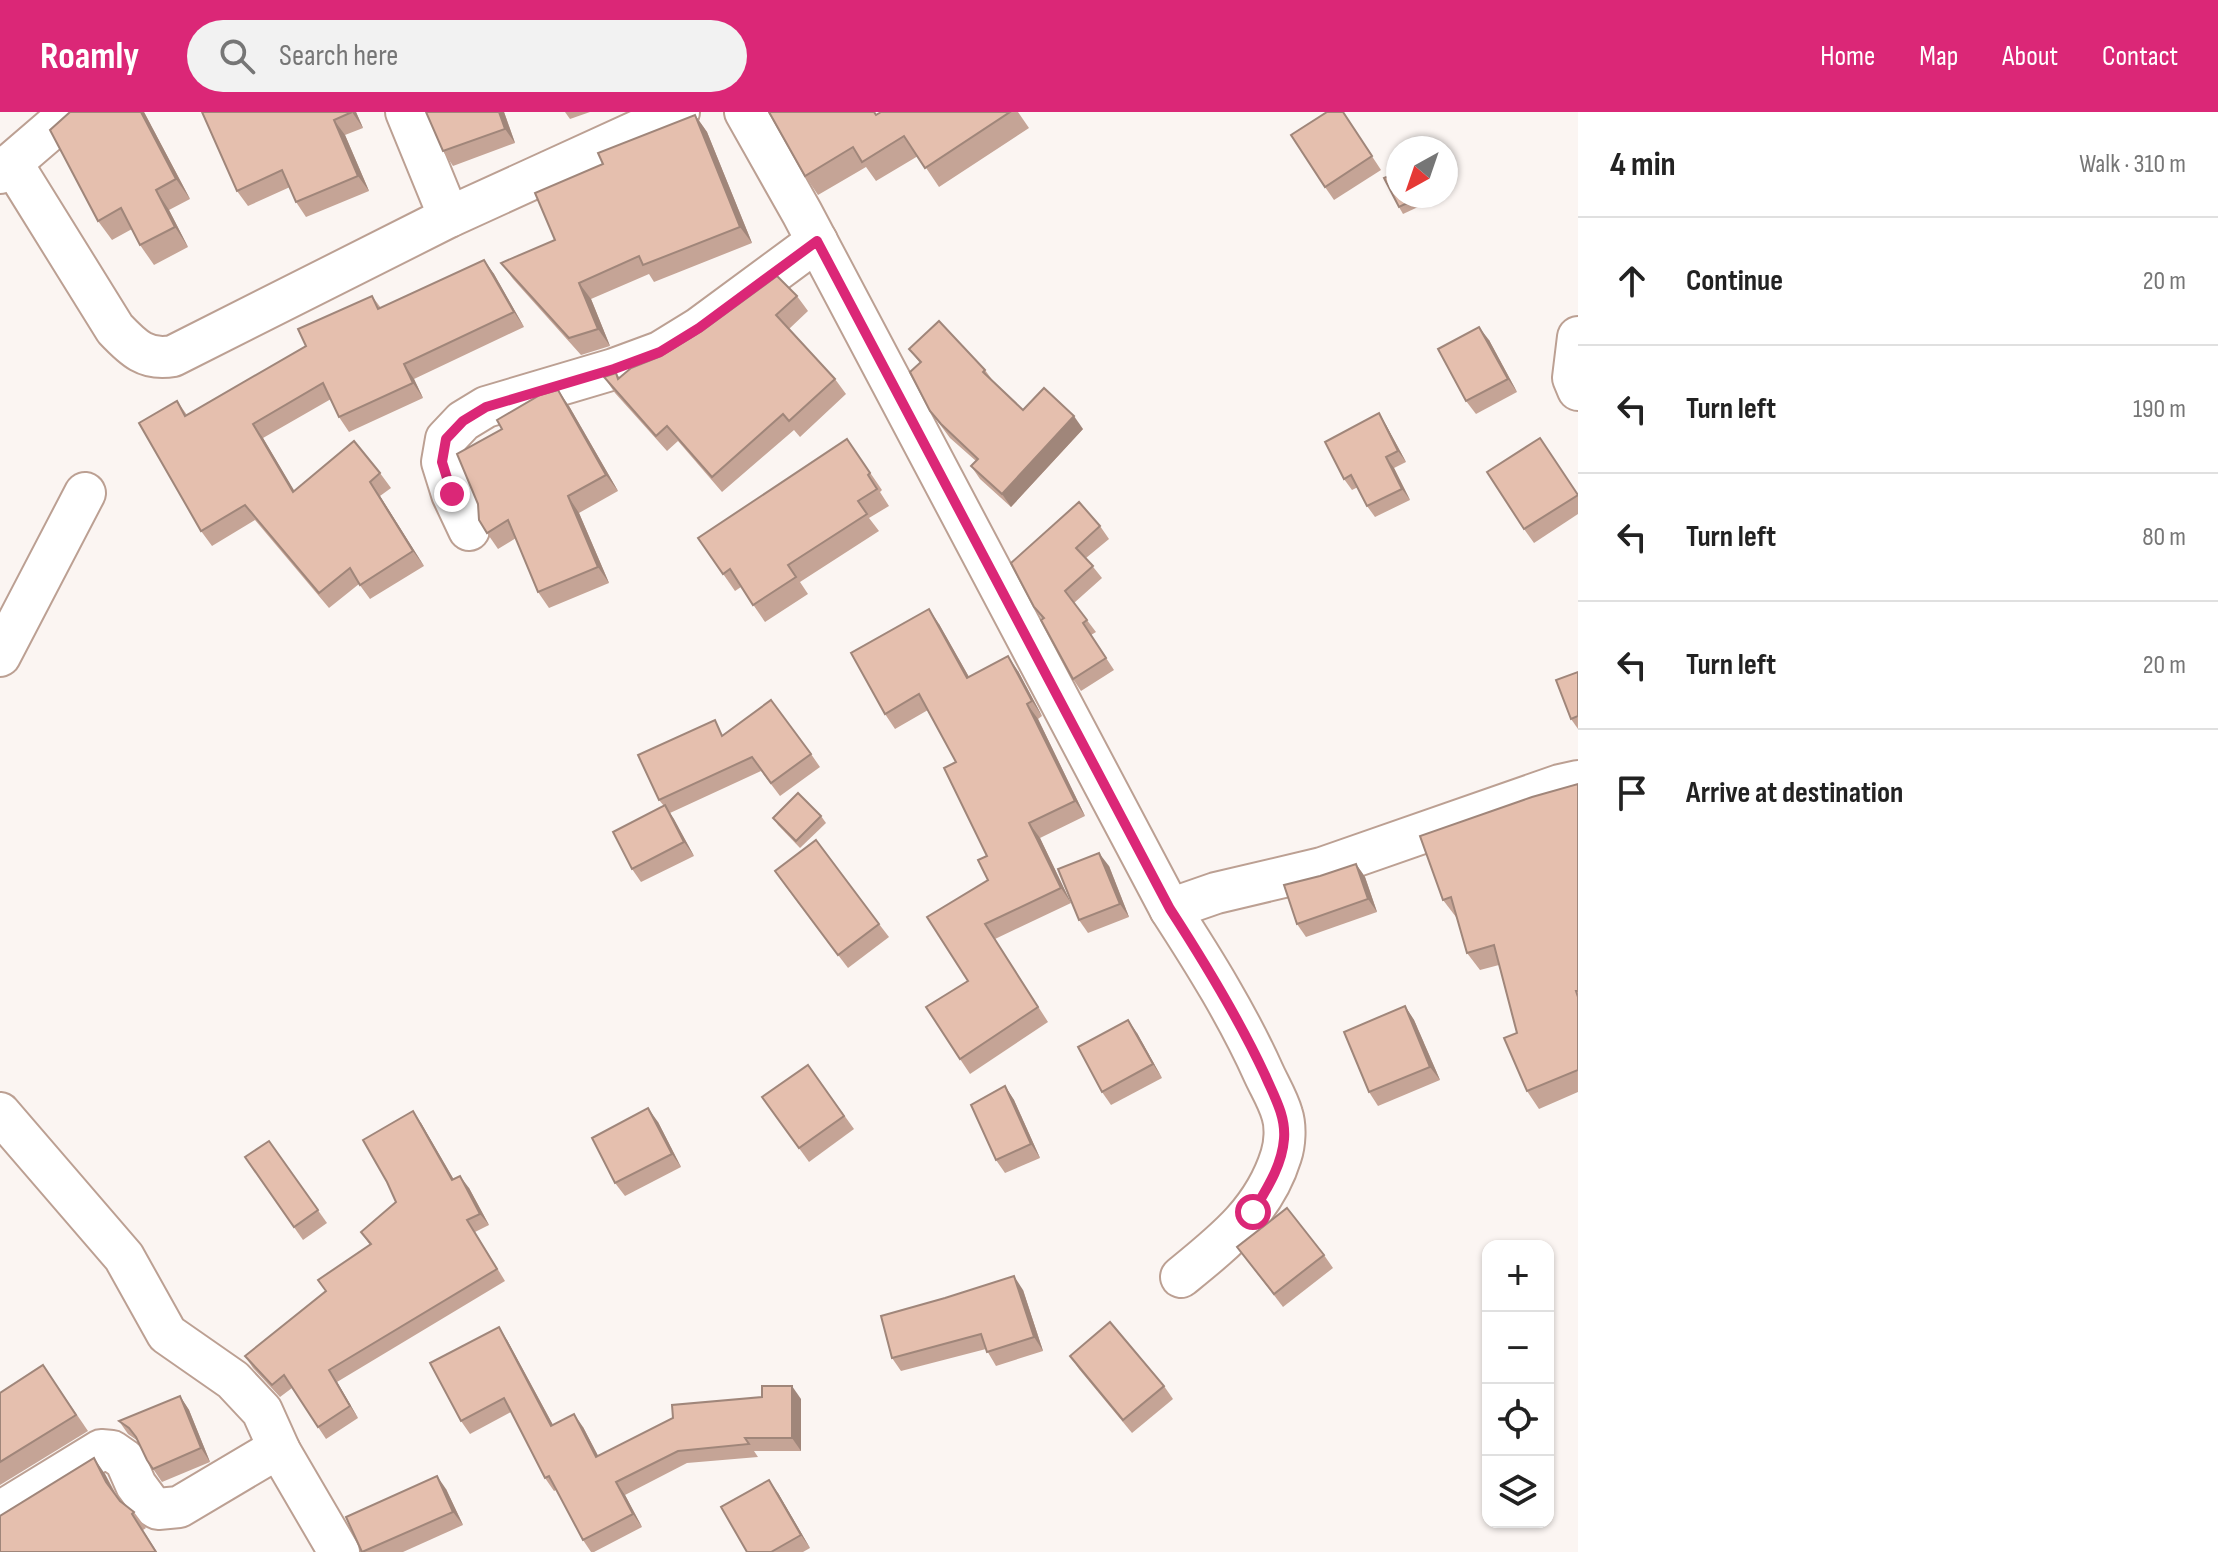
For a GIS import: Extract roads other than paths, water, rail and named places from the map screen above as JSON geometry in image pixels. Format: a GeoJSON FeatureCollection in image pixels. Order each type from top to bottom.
{"type":"FeatureCollection","features":[{"type":"Feature","properties":{"kind":"street"},"geometry":{"type":"LineString","coordinates":[[71,112],[6,168],[115,329],[128,344],[157,359],[173,356],[449,217],[679,112]]}},
{"type":"Feature","properties":{"kind":"street"},"geometry":{"type":"LineString","coordinates":[[406,112],[449,217]]}},
{"type":"Feature","properties":{"kind":"street"},"geometry":{"type":"LineString","coordinates":[[745,112],[817,241],[1170,909],[1215,979],[1252,1047],[1283,1115],[1285,1137],[1282,1154],[1253,1212],[1232,1236],[1181,1277]]}},
{"type":"Feature","properties":{"kind":"street"},"geometry":{"type":"LineString","coordinates":[[469,530],[452,494],[442,462],[446,439],[463,421],[486,407],[660,352],[699,328],[817,241]]}},
{"type":"Feature","properties":{"kind":"street"},"geometry":{"type":"LineString","coordinates":[[1578,337],[1573,378],[1578,390]]}},
{"type":"Feature","properties":{"kind":"street"},"geometry":{"type":"LineString","coordinates":[[0,656],[85,493]]}},
{"type":"Feature","properties":{"kind":"street"},"geometry":{"type":"LineString","coordinates":[[1170,909],[1216,893],[1322,868],[1578,781]]}},
{"type":"Feature","properties":{"kind":"street"},"geometry":{"type":"LineString","coordinates":[[0,1113],[124,1257],[167,1334],[233,1380],[262,1411],[280,1451],[339,1552]]}},
{"type":"Feature","properties":{"kind":"street"},"geometry":{"type":"LineString","coordinates":[[0,1512],[101,1450],[112,1451],[125,1460],[136,1485],[150,1504],[158,1509],[179,1507],[265,1456],[280,1451]]}}]}
